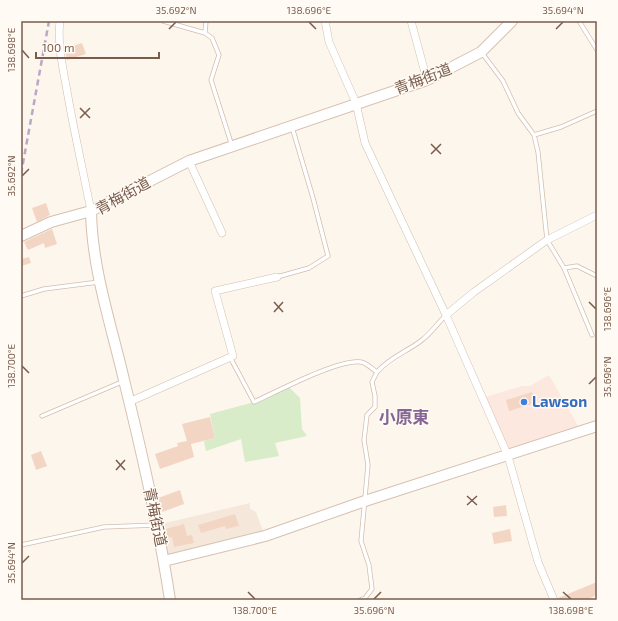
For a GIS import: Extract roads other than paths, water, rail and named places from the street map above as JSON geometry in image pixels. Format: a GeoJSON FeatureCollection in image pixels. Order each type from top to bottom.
{"type":"FeatureCollection","features":[{"type":"Feature","properties":{"kind":"main road","name":"青梅街道"},"geometry":{"type":"LineString","coordinates":[[170,600],[157,525],[125,380],[100,282],[91,229],[91,211],[189,161],[292,124],[427,80],[481,52],[512,21]]}},
{"type":"Feature","properties":{"kind":"main road"},"geometry":{"type":"LineString","coordinates":[[21,236],[51,222],[91,211]]}},
{"type":"Feature","properties":{"kind":"main road"},"geometry":{"type":"LineString","coordinates":[[164,561],[265,536],[365,501],[597,426]]}},
{"type":"Feature","properties":{"kind":"street"},"geometry":{"type":"LineString","coordinates":[[60,21],[58,34],[61,58],[78,152],[91,211]]}},
{"type":"Feature","properties":{"kind":"street"},"geometry":{"type":"LineString","coordinates":[[325,21],[329,42],[356,103],[365,143],[446,315],[508,456],[538,562],[554,600]]}},
{"type":"Feature","properties":{"kind":"street"},"geometry":{"type":"LineString","coordinates":[[411,21],[427,80]]}},
{"type":"Feature","properties":{"kind":"street"},"geometry":{"type":"LineString","coordinates":[[189,161],[222,233]]}},
{"type":"Feature","properties":{"kind":"street"},"geometry":{"type":"LineString","coordinates":[[446,315],[474,292],[547,240],[597,215]]}},
{"type":"Feature","properties":{"kind":"street"},"geometry":{"type":"LineString","coordinates":[[129,402],[233,356],[215,291],[277,277]]}},
{"type":"Feature","properties":{"kind":"lane"},"geometry":{"type":"LineString","coordinates":[[163,21],[205,33],[212,38],[219,55],[211,80],[232,146]]}},
{"type":"Feature","properties":{"kind":"lane"},"geometry":{"type":"LineString","coordinates":[[205,33],[206,21]]}},
{"type":"Feature","properties":{"kind":"lane"},"geometry":{"type":"LineString","coordinates":[[579,21],[597,50]]}},
{"type":"Feature","properties":{"kind":"lane"},"geometry":{"type":"LineString","coordinates":[[593,44],[597,42]]}},
{"type":"Feature","properties":{"kind":"lane"},"geometry":{"type":"LineString","coordinates":[[481,52],[503,81],[518,113],[534,136],[538,152],[547,240],[564,268],[592,335]]}},
{"type":"Feature","properties":{"kind":"lane"},"geometry":{"type":"LineString","coordinates":[[534,136],[561,127],[597,111]]}},
{"type":"Feature","properties":{"kind":"lane"},"geometry":{"type":"LineString","coordinates":[[277,277],[309,268],[328,256],[314,198],[292,124]]}},
{"type":"Feature","properties":{"kind":"lane"},"geometry":{"type":"LineString","coordinates":[[564,268],[577,266],[597,276]]}},
{"type":"Feature","properties":{"kind":"lane"},"geometry":{"type":"LineString","coordinates":[[21,296],[44,289],[100,282]]}},
{"type":"Feature","properties":{"kind":"lane"},"geometry":{"type":"LineString","coordinates":[[360,600],[365,598],[372,589],[369,565],[361,542],[368,465],[364,440],[367,415],[375,407],[375,396],[372,382],[377,372],[383,365],[422,340],[446,315]]}},
{"type":"Feature","properties":{"kind":"lane"},"geometry":{"type":"LineString","coordinates":[[230,357],[254,402],[339,365],[363,362],[377,372]]}},
{"type":"Feature","properties":{"kind":"lane"},"geometry":{"type":"LineString","coordinates":[[42,416],[125,380]]}},
{"type":"Feature","properties":{"kind":"lane"},"geometry":{"type":"LineString","coordinates":[[21,545],[104,527],[157,525]]}},
{"type":"Feature","properties":{"kind":"railway"},"geometry":{"type":"LineString","coordinates":[[21,174],[49,21]]}},
{"type":"Feature","properties":{"kind":"place","name":"Lawson"},"geometry":{"type":"Point","coordinates":[524,402]}},
{"type":"Feature","properties":{"kind":"district","name":"小原東"},"geometry":{"type":"Point","coordinates":[404,417]}}]}
